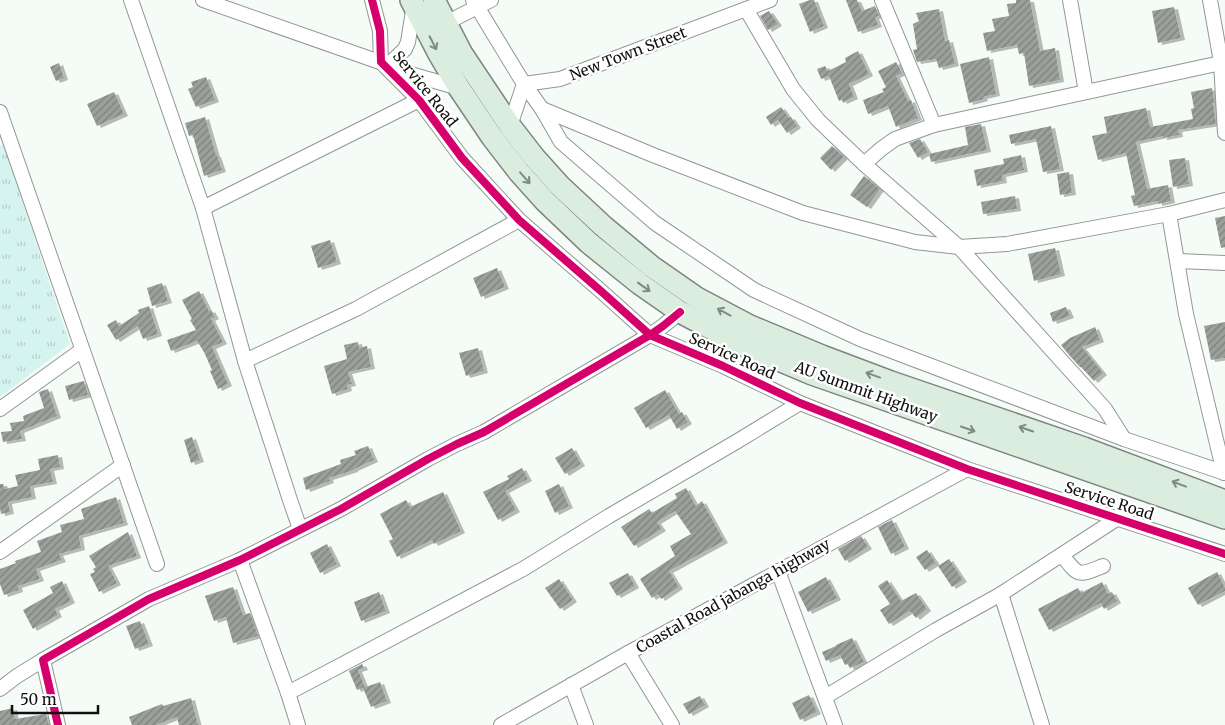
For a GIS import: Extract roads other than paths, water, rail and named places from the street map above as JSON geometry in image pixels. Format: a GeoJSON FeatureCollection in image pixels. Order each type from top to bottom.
{"type":"FeatureCollection","features":[{"type":"Feature","properties":{"kind":"main road","name":"AU Summit Highway"},"geometry":{"type":"LineString","coordinates":[[434,0],[462,54],[510,126],[534,157],[560,186],[603,226],[651,266],[697,298],[741,321],[822,356],[891,382],[1084,448],[1225,501]]}},
{"type":"Feature","properties":{"kind":"main road","name":"AU Summit Highway"},"geometry":{"type":"LineString","coordinates":[[412,2],[459,88],[492,137],[519,172],[589,243],[640,284],[680,312],[741,344],[812,374],[1225,518]]}},
{"type":"Feature","properties":{"kind":"street"},"geometry":{"type":"LineString","coordinates":[[131,0],[203,208],[245,361],[300,529]]}},
{"type":"Feature","properties":{"kind":"street"},"geometry":{"type":"LineString","coordinates":[[203,0],[414,75],[459,88]]}},
{"type":"Feature","properties":{"kind":"street","name":"Service Road"},"geometry":{"type":"LineString","coordinates":[[372,0],[385,64],[419,100],[462,158],[519,220],[650,335],[723,366],[800,403],[967,468],[1225,554]]}},
{"type":"Feature","properties":{"kind":"street"},"geometry":{"type":"LineString","coordinates":[[446,22],[475,4],[491,0]]}},
{"type":"Feature","properties":{"kind":"street","name":"New Town Street"},"geometry":{"type":"LineString","coordinates":[[524,84],[560,79],[770,0]]}},
{"type":"Feature","properties":{"kind":"street"},"geometry":{"type":"LineString","coordinates":[[882,0],[934,125]]}},
{"type":"Feature","properties":{"kind":"street"},"geometry":{"type":"LineString","coordinates":[[1070,0],[1086,92]]}},
{"type":"Feature","properties":{"kind":"street"},"geometry":{"type":"LineString","coordinates":[[1210,0],[1223,62],[1225,133]]}},
{"type":"Feature","properties":{"kind":"street"},"geometry":{"type":"LineString","coordinates":[[385,64],[405,48],[408,42],[412,2]]}},
{"type":"Feature","properties":{"kind":"street"},"geometry":{"type":"LineString","coordinates":[[475,4],[561,142],[655,223],[754,290],[860,339],[1124,439],[1225,473]]}},
{"type":"Feature","properties":{"kind":"street"},"geometry":{"type":"LineString","coordinates":[[746,9],[793,89],[818,120],[864,164],[959,247],[1105,409],[1124,439]]}},
{"type":"Feature","properties":{"kind":"street"},"geometry":{"type":"LineString","coordinates":[[864,164],[895,139],[934,125],[1223,62]]}},
{"type":"Feature","properties":{"kind":"street"},"geometry":{"type":"LineString","coordinates":[[510,126],[524,84]]}},
{"type":"Feature","properties":{"kind":"street"},"geometry":{"type":"LineString","coordinates":[[203,208],[419,100]]}},
{"type":"Feature","properties":{"kind":"street"},"geometry":{"type":"LineString","coordinates":[[542,109],[653,155],[803,213],[915,242],[959,247],[1007,244],[1169,214],[1225,200]]}},
{"type":"Feature","properties":{"kind":"street"},"geometry":{"type":"LineString","coordinates":[[0,112],[3,134],[82,350],[157,564]]}},
{"type":"Feature","properties":{"kind":"street"},"geometry":{"type":"LineString","coordinates":[[1169,214],[1186,314],[1225,473]]}},
{"type":"Feature","properties":{"kind":"street"},"geometry":{"type":"LineString","coordinates":[[245,361],[356,309],[519,220]]}},
{"type":"Feature","properties":{"kind":"street"},"geometry":{"type":"LineString","coordinates":[[1178,261],[1225,263]]}},
{"type":"Feature","properties":{"kind":"street"},"geometry":{"type":"LineString","coordinates":[[0,688],[16,676],[149,599],[240,560],[340,509],[428,459],[484,432],[650,335],[680,312]]}},
{"type":"Feature","properties":{"kind":"street"},"geometry":{"type":"LineString","coordinates":[[0,409],[82,350]]}},
{"type":"Feature","properties":{"kind":"street"},"geometry":{"type":"LineString","coordinates":[[288,693],[523,568],[800,403]]}},
{"type":"Feature","properties":{"kind":"street"},"geometry":{"type":"LineString","coordinates":[[0,552],[122,465]]}},
{"type":"Feature","properties":{"kind":"street","name":"Coastal Road jabanga highway"},"geometry":{"type":"LineString","coordinates":[[501,725],[628,653],[967,468]]}},
{"type":"Feature","properties":{"kind":"street"},"geometry":{"type":"LineString","coordinates":[[826,697],[936,630],[1001,594],[1118,518]]}},
{"type":"Feature","properties":{"kind":"street"},"geometry":{"type":"LineString","coordinates":[[1062,555],[1072,568],[1083,574],[1103,566]]}},
{"type":"Feature","properties":{"kind":"street"},"geometry":{"type":"LineString","coordinates":[[240,560],[298,725]]}},
{"type":"Feature","properties":{"kind":"street"},"geometry":{"type":"LineString","coordinates":[[778,571],[835,725]]}},
{"type":"Feature","properties":{"kind":"street"},"geometry":{"type":"LineString","coordinates":[[1001,594],[1042,725]]}},
{"type":"Feature","properties":{"kind":"street"},"geometry":{"type":"LineString","coordinates":[[628,653],[672,725]]}},
{"type":"Feature","properties":{"kind":"street"},"geometry":{"type":"LineString","coordinates":[[43,660],[58,725]]}},
{"type":"Feature","properties":{"kind":"street"},"geometry":{"type":"LineString","coordinates":[[571,685],[586,725]]}}]}
